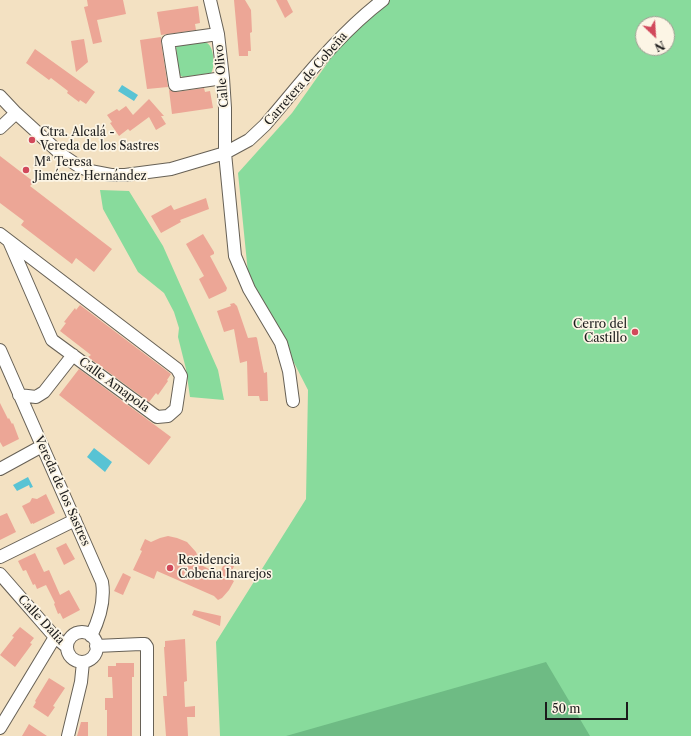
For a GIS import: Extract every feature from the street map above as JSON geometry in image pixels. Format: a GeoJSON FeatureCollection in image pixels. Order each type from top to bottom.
{"type":"FeatureCollection","features":[{"type":"Feature","properties":{"kind":"street","name":"Calle Olivo"},"geometry":{"type":"LineString","coordinates":[[210,0],[218,34],[223,78],[225,153],[235,256],[249,289],[281,343],[289,371],[293,401]]}},
{"type":"Feature","properties":{"kind":"street","name":"Carretera de Cobeña"},"geometry":{"type":"LineString","coordinates":[[0,96],[16,113],[62,155],[80,167],[100,174],[125,176],[171,169],[225,153],[249,140],[265,126],[332,47],[355,24],[384,0]]}},
{"type":"Feature","properties":{"kind":"street"},"geometry":{"type":"LineString","coordinates":[[218,34],[168,41],[175,85],[223,78]]}},
{"type":"Feature","properties":{"kind":"street"},"geometry":{"type":"LineString","coordinates":[[0,128],[16,113]]}},
{"type":"Feature","properties":{"kind":"street","name":"Calle Amapola"},"geometry":{"type":"LineString","coordinates":[[5,238],[177,368],[181,376],[176,409],[168,416],[157,416],[52,340],[5,238]]}},
{"type":"Feature","properties":{"kind":"street","name":"Vereda de los Sastres"},"geometry":{"type":"LineString","coordinates":[[1,355],[75,520],[102,586],[103,594],[94,641],[94,655],[83,662]]}},
{"type":"Feature","properties":{"kind":"street"},"geometry":{"type":"LineString","coordinates":[[19,395],[36,397],[44,392],[73,355]]}},
{"type":"Feature","properties":{"kind":"street"},"geometry":{"type":"LineString","coordinates":[[0,469],[42,446]]}},
{"type":"Feature","properties":{"kind":"street"},"geometry":{"type":"LineString","coordinates":[[0,557],[75,520]]}},
{"type":"Feature","properties":{"kind":"street","name":"Calle Dalia"},"geometry":{"type":"LineString","coordinates":[[0,574],[55,637],[67,647]]}},
{"type":"Feature","properties":{"kind":"street"},"geometry":{"type":"LineString","coordinates":[[68,736],[81,682],[83,662],[73,660],[67,647],[70,638],[78,633],[87,633],[94,641],[145,644],[147,647],[147,736]]}},
{"type":"Feature","properties":{"kind":"street"},"geometry":{"type":"LineString","coordinates":[[0,728],[55,637]]}},
{"type":"Feature","properties":{"kind":"green space"},"geometry":{"type":"Polygon","coordinates":[[[372,0],[691,0],[691,736],[220,736],[216,642],[306,499],[308,390],[248,273],[238,173],[292,113],[372,0]]]}},
{"type":"Feature","properties":{"kind":"green space"},"geometry":{"type":"Polygon","coordinates":[[[204,42],[209,45],[214,60],[211,73],[183,77],[179,75],[176,47],[204,42]]]}},
{"type":"Feature","properties":{"kind":"green space"},"geometry":{"type":"Polygon","coordinates":[[[100,190],[129,191],[163,246],[218,370],[224,400],[190,397],[186,369],[178,337],[179,328],[174,312],[164,293],[138,272],[103,209],[100,190]]]}},
{"type":"Feature","properties":{"kind":"green space"},"geometry":{"type":"Polygon","coordinates":[[[546,662],[590,736],[286,736],[546,662]]]}},
{"type":"Feature","properties":{"kind":"water"},"geometry":{"type":"Polygon","coordinates":[[[122,85],[138,95],[134,101],[118,91],[122,85]]]}},
{"type":"Feature","properties":{"kind":"water"},"geometry":{"type":"Polygon","coordinates":[[[94,448],[112,462],[105,472],[87,457],[94,448]]]}},
{"type":"Feature","properties":{"kind":"water"},"geometry":{"type":"Polygon","coordinates":[[[28,477],[33,487],[30,488],[29,485],[17,491],[13,485],[28,477]]]}},
{"type":"Feature","properties":{"kind":"building"},"geometry":{"type":"Polygon","coordinates":[[[87,0],[123,0],[126,14],[97,20],[102,42],[93,44],[84,7],[88,6],[87,0]]]}},
{"type":"Feature","properties":{"kind":"building"},"geometry":{"type":"Polygon","coordinates":[[[234,0],[245,0],[251,10],[251,51],[248,51],[248,56],[239,56],[234,0]]]}},
{"type":"Feature","properties":{"kind":"building"},"geometry":{"type":"Polygon","coordinates":[[[276,0],[287,0],[293,12],[285,18],[276,0]]]}},
{"type":"Feature","properties":{"kind":"building"},"geometry":{"type":"Polygon","coordinates":[[[198,6],[200,23],[195,24],[196,30],[161,35],[157,12],[198,6]]]}},
{"type":"Feature","properties":{"kind":"building"},"geometry":{"type":"Polygon","coordinates":[[[161,37],[168,87],[147,89],[140,40],[161,37]]]}},
{"type":"Feature","properties":{"kind":"building"},"geometry":{"type":"Polygon","coordinates":[[[84,39],[88,62],[76,72],[71,41],[84,39]]]}},
{"type":"Feature","properties":{"kind":"building"},"geometry":{"type":"Polygon","coordinates":[[[35,49],[95,92],[86,104],[80,100],[79,102],[51,78],[49,80],[26,63],[35,49]]]}},
{"type":"Feature","properties":{"kind":"building"},"geometry":{"type":"Polygon","coordinates":[[[204,88],[205,92],[210,91],[213,108],[172,114],[169,90],[176,92],[204,88]]]}},
{"type":"Feature","properties":{"kind":"building"},"geometry":{"type":"Polygon","coordinates":[[[149,99],[164,116],[161,116],[166,124],[156,130],[149,117],[130,131],[128,129],[119,136],[110,123],[112,122],[107,115],[117,109],[119,111],[126,106],[133,115],[149,99]]]}},
{"type":"Feature","properties":{"kind":"building"},"geometry":{"type":"Polygon","coordinates":[[[0,156],[34,182],[30,186],[112,249],[94,272],[76,258],[72,264],[21,225],[24,221],[0,203],[0,156]]]}},
{"type":"Feature","properties":{"kind":"building"},"geometry":{"type":"Polygon","coordinates":[[[206,198],[209,209],[180,220],[181,222],[161,233],[151,216],[171,205],[174,210],[206,198]]]}},
{"type":"Feature","properties":{"kind":"building"},"geometry":{"type":"Polygon","coordinates":[[[203,234],[214,252],[214,254],[210,256],[227,288],[226,291],[209,299],[199,279],[204,276],[186,244],[203,234]]]}},
{"type":"Feature","properties":{"kind":"building"},"geometry":{"type":"Polygon","coordinates":[[[234,303],[237,306],[248,338],[257,338],[264,373],[267,372],[268,401],[260,401],[259,396],[248,396],[247,361],[240,363],[234,329],[224,332],[217,311],[231,306],[230,304],[234,303]]]}},
{"type":"Feature","properties":{"kind":"building"},"geometry":{"type":"Polygon","coordinates":[[[80,305],[171,374],[158,395],[156,393],[149,402],[88,357],[91,355],[60,331],[66,323],[64,322],[75,308],[76,310],[80,305]]]}},
{"type":"Feature","properties":{"kind":"building"},"geometry":{"type":"Polygon","coordinates":[[[79,369],[171,437],[149,465],[59,395],[79,369]]]}},
{"type":"Feature","properties":{"kind":"building"},"geometry":{"type":"Polygon","coordinates":[[[0,403],[8,419],[9,418],[12,424],[13,423],[19,439],[3,447],[0,442],[0,403]]]}},
{"type":"Feature","properties":{"kind":"building"},"geometry":{"type":"Polygon","coordinates":[[[46,494],[55,513],[31,524],[22,506],[30,502],[32,498],[37,499],[46,494]]]}},
{"type":"Feature","properties":{"kind":"building"},"geometry":{"type":"Polygon","coordinates":[[[7,513],[16,532],[0,540],[0,516],[7,513]]]}},
{"type":"Feature","properties":{"kind":"building","name":"Residencia Cobeña Inarejos"},"geometry":{"type":"Polygon","coordinates":[[[168,536],[187,542],[196,552],[201,565],[219,574],[225,562],[234,566],[229,578],[234,581],[222,598],[218,600],[214,596],[157,571],[154,579],[133,570],[142,551],[140,550],[145,539],[151,542],[168,536]]]}},
{"type":"Feature","properties":{"kind":"building"},"geometry":{"type":"Polygon","coordinates":[[[66,543],[75,559],[64,565],[56,548],[66,543]]]}},
{"type":"Feature","properties":{"kind":"building"},"geometry":{"type":"Polygon","coordinates":[[[35,553],[44,572],[49,570],[60,595],[69,590],[80,610],[63,619],[60,613],[58,614],[54,604],[55,603],[46,585],[37,589],[35,584],[33,585],[26,570],[23,571],[18,561],[35,553]]]}},
{"type":"Feature","properties":{"kind":"building"},"geometry":{"type":"Polygon","coordinates":[[[123,573],[131,577],[123,595],[114,591],[123,573]]]}},
{"type":"Feature","properties":{"kind":"building"},"geometry":{"type":"Polygon","coordinates":[[[194,610],[221,616],[220,626],[192,615],[194,610]]]}},
{"type":"Feature","properties":{"kind":"building"},"geometry":{"type":"Polygon","coordinates":[[[20,627],[34,638],[30,643],[32,644],[15,667],[0,655],[14,637],[12,636],[20,627]]]}},
{"type":"Feature","properties":{"kind":"building"},"geometry":{"type":"Polygon","coordinates":[[[185,639],[187,681],[184,682],[185,707],[195,706],[195,717],[187,717],[188,736],[166,736],[163,696],[167,696],[164,647],[165,641],[185,639]]]}},
{"type":"Feature","properties":{"kind":"building"},"geometry":{"type":"Polygon","coordinates":[[[116,663],[134,663],[134,677],[132,677],[132,736],[107,736],[107,710],[105,710],[105,698],[113,698],[112,677],[108,677],[108,666],[116,666],[116,663]]]}},
{"type":"Feature","properties":{"kind":"building"},"geometry":{"type":"Polygon","coordinates":[[[49,678],[65,688],[53,706],[55,707],[48,717],[33,707],[49,678]]]}},
{"type":"Feature","properties":{"kind":"building"},"geometry":{"type":"Polygon","coordinates":[[[81,722],[88,722],[88,736],[77,736],[81,722]]]}},
{"type":"Feature","properties":{"kind":"building"},"geometry":{"type":"Polygon","coordinates":[[[29,724],[47,736],[22,736],[29,724]]]}},
{"type":"Feature","properties":{"kind":"place","name":"Ctra. Alcalá - Vereda de los Sastres"},"geometry":{"type":"Point","coordinates":[32,140]}},
{"type":"Feature","properties":{"kind":"place","name":"Mª Teresa Jiménez Hernández"},"geometry":{"type":"Point","coordinates":[26,170]}},
{"type":"Feature","properties":{"kind":"place","name":"Cerro del Castillo"},"geometry":{"type":"Point","coordinates":[635,332]}},
{"type":"Feature","properties":{"kind":"place","name":"Residencia Cobeña Inarejos"},"geometry":{"type":"Point","coordinates":[170,568]}}]}
